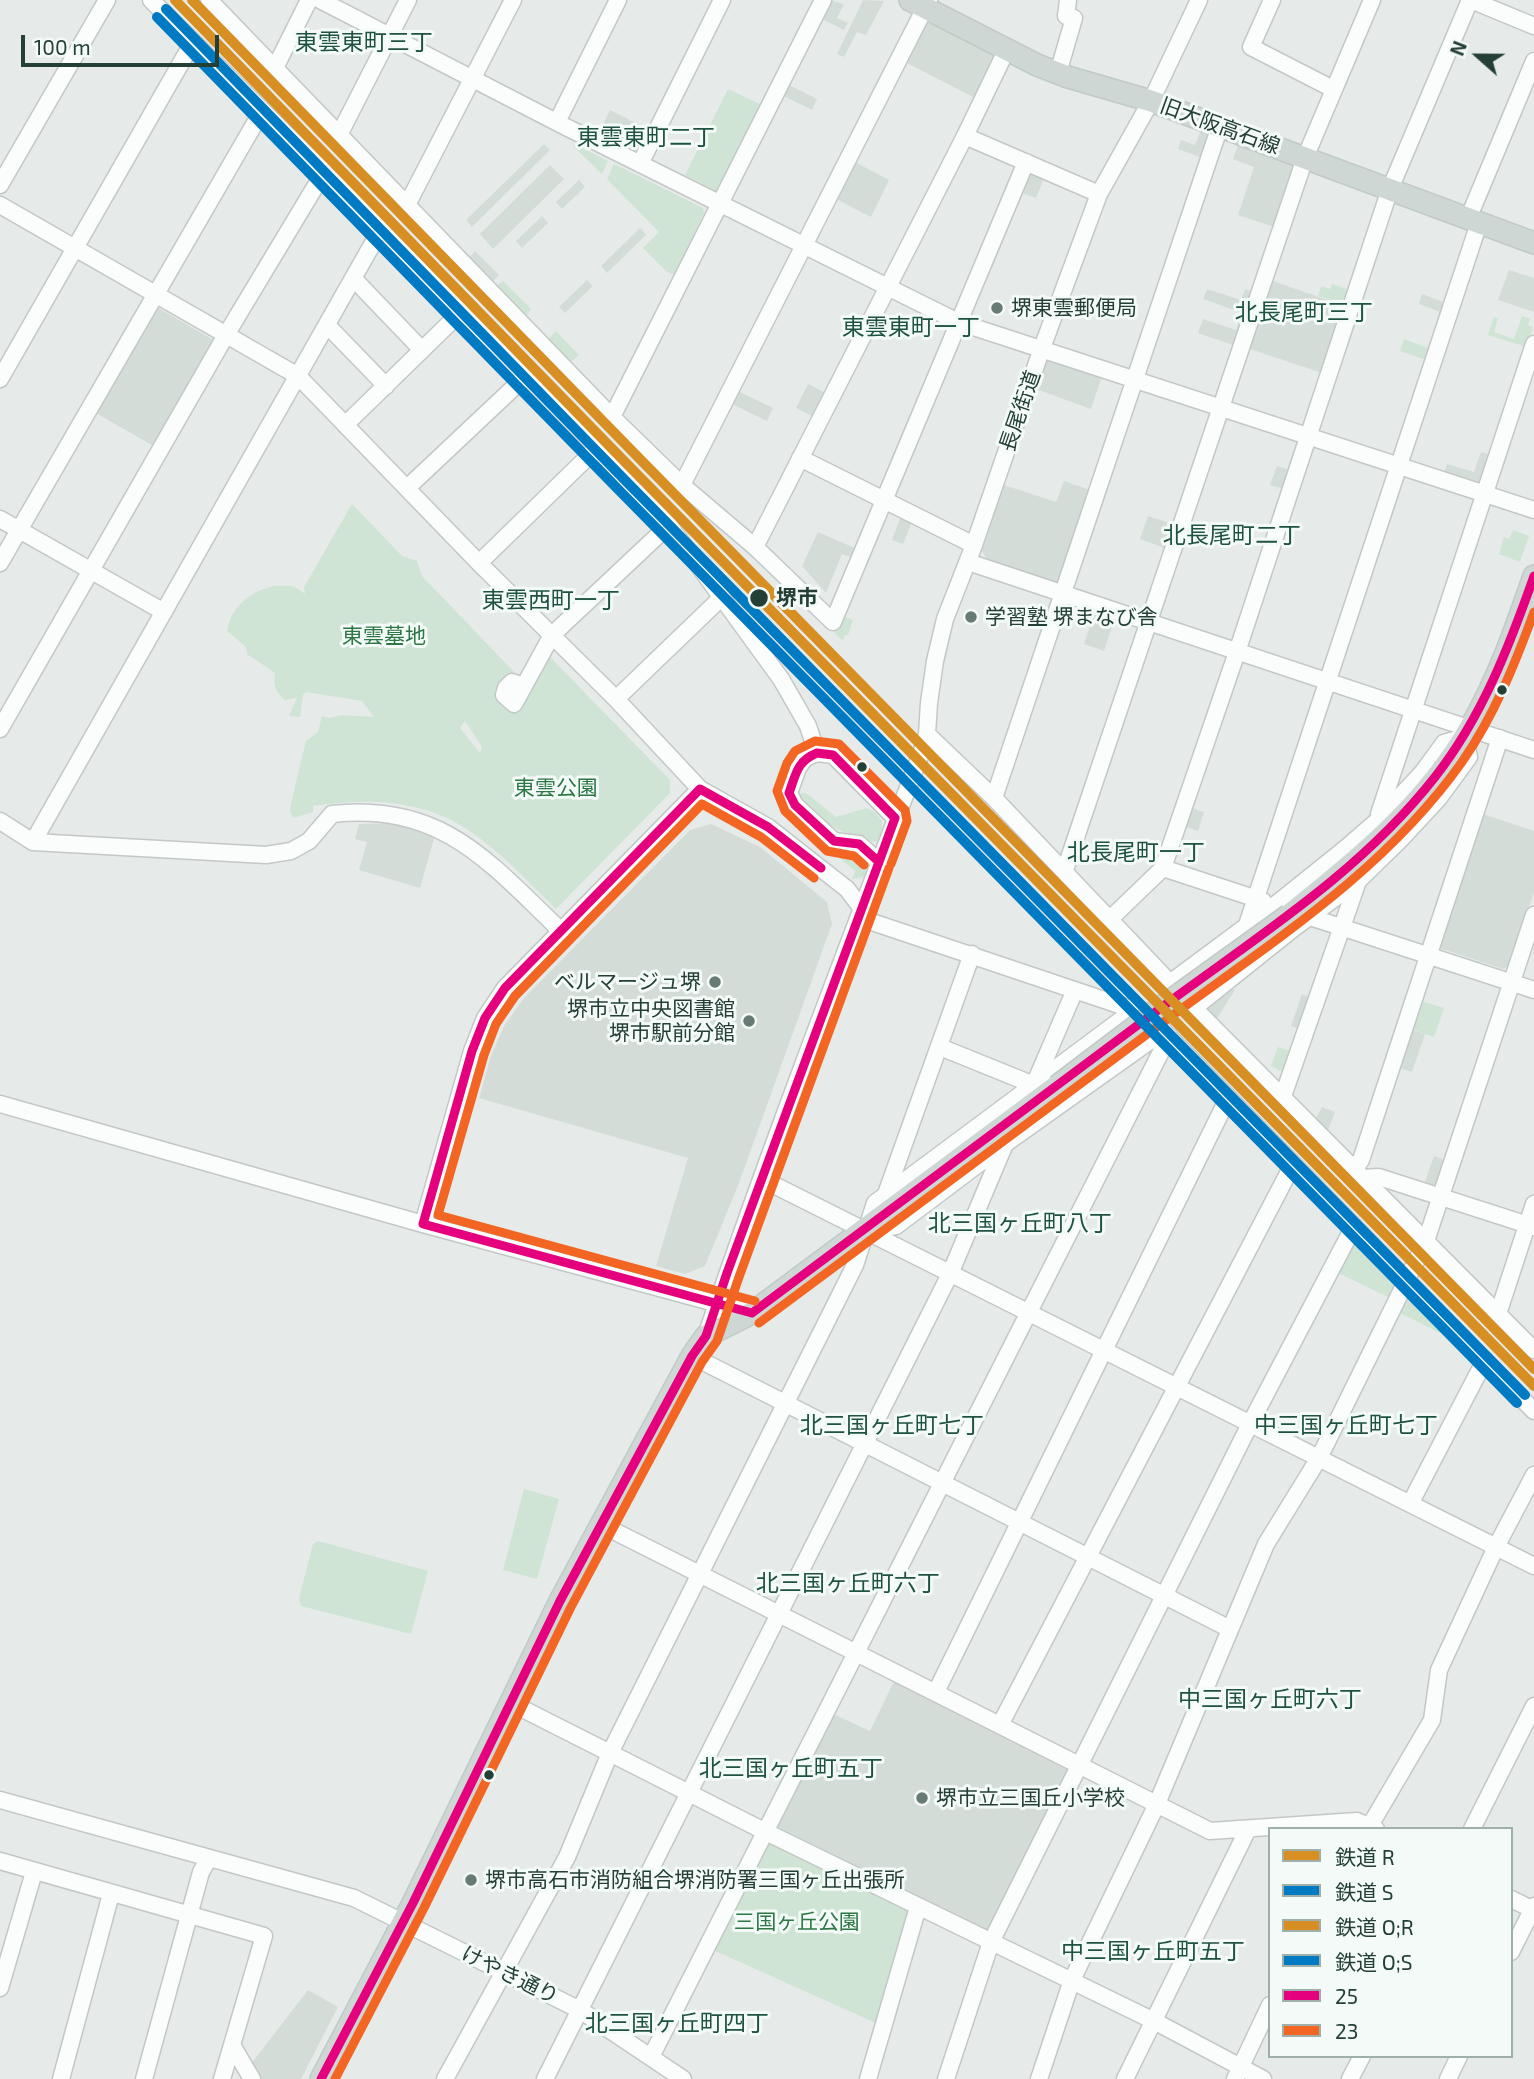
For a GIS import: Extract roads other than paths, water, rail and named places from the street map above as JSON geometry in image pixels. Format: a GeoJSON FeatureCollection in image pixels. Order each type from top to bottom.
{"type":"FeatureCollection","features":[{"type":"Feature","properties":{"kind":"main road","name":"旧大阪高石線"},"geometry":{"type":"LineString","coordinates":[[922,3],[1058,73],[1151,101],[1534,243]]}},
{"type":"Feature","properties":{"kind":"main road"},"geometry":{"type":"LineString","coordinates":[[321,2079],[403,1924],[559,1601],[692,1356],[706,1336],[751,1313],[864,1231],[1292,912],[1359,859],[1401,819],[1467,733],[1505,658],[1534,576]]}},
{"type":"Feature","properties":{"kind":"street"},"geometry":{"type":"LineString","coordinates":[[151,0],[462,311],[669,525],[781,679],[808,726],[817,752]]}},
{"type":"Feature","properties":{"kind":"street"},"geometry":{"type":"LineString","coordinates":[[209,0],[612,417],[682,485],[755,547],[833,622],[1026,162]]}},
{"type":"Feature","properties":{"kind":"street"},"geometry":{"type":"LineString","coordinates":[[275,68],[309,0]]}},
{"type":"Feature","properties":{"kind":"street"},"geometry":{"type":"LineString","coordinates":[[320,0],[640,164],[958,322],[1534,510]]}},
{"type":"Feature","properties":{"kind":"street"},"geometry":{"type":"LineString","coordinates":[[339,135],[408,0]]}},
{"type":"Feature","properties":{"kind":"street"},"geometry":{"type":"LineString","coordinates":[[407,205],[513,0]]}},
{"type":"Feature","properties":{"kind":"street"},"geometry":{"type":"LineString","coordinates":[[556,121],[618,0]]}},
{"type":"Feature","properties":{"kind":"street"},"geometry":{"type":"LineString","coordinates":[[640,164],[722,0]]}},
{"type":"Feature","properties":{"kind":"street"},"geometry":{"type":"LineString","coordinates":[[612,417],[823,0]]}},
{"type":"Feature","properties":{"kind":"street"},"geometry":{"type":"LineString","coordinates":[[1058,73],[1074,18],[1066,16],[1068,0]]}},
{"type":"Feature","properties":{"kind":"street","name":"長尾街道"},"geometry":{"type":"LineString","coordinates":[[706,1336],[861,909],[928,734],[934,662],[945,619],[968,562],[1042,348],[1099,194],[1151,101],[1199,0]]}},
{"type":"Feature","properties":{"kind":"street"},"geometry":{"type":"LineString","coordinates":[[1272,0],[1251,47],[1333,89]]}},
{"type":"Feature","properties":{"kind":"street"},"geometry":{"type":"LineString","coordinates":[[1065,870],[1305,158],[1371,0]]}},
{"type":"Feature","properties":{"kind":"street"},"geometry":{"type":"LineString","coordinates":[[1110,919],[1163,868],[1390,190],[1470,0],[1534,26]]}},
{"type":"Feature","properties":{"kind":"street"},"geometry":{"type":"LineString","coordinates":[[0,185],[102,2]]}},
{"type":"Feature","properties":{"kind":"street"},"geometry":{"type":"LineString","coordinates":[[682,485],[804,245],[922,3]]}},
{"type":"Feature","properties":{"kind":"street"},"geometry":{"type":"LineString","coordinates":[[0,379],[193,42]]}},
{"type":"Feature","properties":{"kind":"street"},"geometry":{"type":"LineString","coordinates":[[755,547],[1007,49]]}},
{"type":"Feature","properties":{"kind":"street"},"geometry":{"type":"LineString","coordinates":[[1247,925],[1473,221],[1534,61]]}},
{"type":"Feature","properties":{"kind":"street"},"geometry":{"type":"LineString","coordinates":[[0,563],[262,111]]}},
{"type":"Feature","properties":{"kind":"street"},"geometry":{"type":"LineString","coordinates":[[995,798],[1220,126]]}},
{"type":"Feature","properties":{"kind":"street"},"geometry":{"type":"LineString","coordinates":[[965,136],[1099,194]]}},
{"type":"Feature","properties":{"kind":"street"},"geometry":{"type":"LineString","coordinates":[[0,729],[226,335],[324,172]]}},
{"type":"Feature","properties":{"kind":"street"},"geometry":{"type":"LineString","coordinates":[[0,205],[298,376],[479,563],[616,699],[700,789],[768,827],[847,889],[872,922],[1133,1010],[1144,1011],[1534,1411]]}},
{"type":"Feature","properties":{"kind":"street"},"geometry":{"type":"LineString","coordinates":[[33,842],[381,229]]}},
{"type":"Feature","properties":{"kind":"street"},"geometry":{"type":"LineString","coordinates":[[353,278],[422,350]]}},
{"type":"Feature","properties":{"kind":"street"},"geometry":{"type":"LineString","coordinates":[[345,425],[462,311]]}},
{"type":"Feature","properties":{"kind":"street"},"geometry":{"type":"LineString","coordinates":[[327,325],[386,386]]}},
{"type":"Feature","properties":{"kind":"street"},"geometry":{"type":"LineString","coordinates":[[1377,821],[1534,344]]}},
{"type":"Feature","properties":{"kind":"street"},"geometry":{"type":"LineString","coordinates":[[407,488],[526,376]]}},
{"type":"Feature","properties":{"kind":"street"},"geometry":{"type":"LineString","coordinates":[[479,563],[597,448]]}},
{"type":"Feature","properties":{"kind":"street"},"geometry":{"type":"LineString","coordinates":[[800,458],[974,545]]}},
{"type":"Feature","properties":{"kind":"street"},"geometry":{"type":"LineString","coordinates":[[0,519],[164,612]]}},
{"type":"Feature","properties":{"kind":"street"},"geometry":{"type":"LineString","coordinates":[[523,686],[552,635],[669,525]]}},
{"type":"Feature","properties":{"kind":"street"},"geometry":{"type":"LineString","coordinates":[[968,562],[1412,710],[1467,733],[1500,738],[1534,750]]}},
{"type":"Feature","properties":{"kind":"street"},"geometry":{"type":"LineString","coordinates":[[616,699],[722,597]]}},
{"type":"Feature","properties":{"kind":"street"},"geometry":{"type":"LineString","coordinates":[[1194,1009],[1292,912],[1422,773],[1444,743],[1467,733]]}},
{"type":"Feature","properties":{"kind":"street"},"geometry":{"type":"LineString","coordinates":[[1170,983],[1247,925],[1292,912],[1358,881],[1439,798],[1468,757],[1467,733]]}},
{"type":"Feature","properties":{"kind":"street"},"geometry":{"type":"LineString","coordinates":[[928,734],[1065,870],[1194,1009],[1534,1350]]}},
{"type":"Feature","properties":{"kind":"street"},"geometry":{"type":"LineString","coordinates":[[1358,1174],[1427,955],[1500,738]]}},
{"type":"Feature","properties":{"kind":"street"},"geometry":{"type":"LineString","coordinates":[[879,862],[859,844],[834,841],[794,805],[789,793],[798,768],[805,758],[817,752],[833,755],[895,818]]}},
{"type":"Feature","properties":{"kind":"street"},"geometry":{"type":"LineString","coordinates":[[423,1224],[472,1051],[485,1018],[505,988],[700,789]]}},
{"type":"Feature","properties":{"kind":"street"},"geometry":{"type":"LineString","coordinates":[[0,821],[33,842],[266,855],[291,851],[309,841],[332,814],[357,812],[391,815],[424,823],[459,839],[482,856],[562,932]]}},
{"type":"Feature","properties":{"kind":"street"},"geometry":{"type":"LineString","coordinates":[[1163,868],[1534,990]]}},
{"type":"Feature","properties":{"kind":"street"},"geometry":{"type":"LineString","coordinates":[[1283,1096],[1358,881]]}},
{"type":"Feature","properties":{"kind":"street"},"geometry":{"type":"LineString","coordinates":[[1040,2079],[1072,1980],[1156,1805],[1266,1544],[1318,1458],[1426,1241],[1534,915]]}},
{"type":"Feature","properties":{"kind":"street"},"geometry":{"type":"LineString","coordinates":[[886,1194],[972,954]]}},
{"type":"Feature","properties":{"kind":"street"},"geometry":{"type":"LineString","coordinates":[[1034,1084],[1075,990]]}},
{"type":"Feature","properties":{"kind":"street"},"geometry":{"type":"LineString","coordinates":[[446,2079],[567,1857],[610,1753],[855,1265],[875,1203],[1133,1010]]}},
{"type":"Feature","properties":{"kind":"street"},"geometry":{"type":"LineString","coordinates":[[864,1231],[896,1226],[1005,1144],[1166,1033]]}},
{"type":"Feature","properties":{"kind":"street"},"geometry":{"type":"LineString","coordinates":[[651,2057],[1029,1314],[1166,1033]]}},
{"type":"Feature","properties":{"kind":"street"},"geometry":{"type":"LineString","coordinates":[[940,1047],[1034,1084]]}},
{"type":"Feature","properties":{"kind":"street"},"geometry":{"type":"LineString","coordinates":[[936,1692],[1228,1098]]}},
{"type":"Feature","properties":{"kind":"street"},"geometry":{"type":"LineString","coordinates":[[0,1104],[423,1224],[751,1313]]}},
{"type":"Feature","properties":{"kind":"street"},"geometry":{"type":"LineString","coordinates":[[545,2079],[950,1274],[1005,1144]]}},
{"type":"Feature","properties":{"kind":"street"},"geometry":{"type":"LineString","coordinates":[[1000,1725],[1293,1164]]}},
{"type":"Feature","properties":{"kind":"street"},"geometry":{"type":"LineString","coordinates":[[1358,1174],[1380,1177],[1531,1225]]}},
{"type":"Feature","properties":{"kind":"street"},"geometry":{"type":"LineString","coordinates":[[762,1179],[1534,1566]]}},
{"type":"Feature","properties":{"kind":"street"},"geometry":{"type":"LineString","coordinates":[[1498,1314],[1531,1225],[1534,1204]]}},
{"type":"Feature","properties":{"kind":"street"},"geometry":{"type":"LineString","coordinates":[[946,2079],[991,1942],[1250,1424],[1354,1226]]}},
{"type":"Feature","properties":{"kind":"street"},"geometry":{"type":"LineString","coordinates":[[692,1356],[1230,1629]]}},
{"type":"Feature","properties":{"kind":"street"},"geometry":{"type":"LineString","coordinates":[[1410,1504],[1485,1360]]}},
{"type":"Feature","properties":{"kind":"street"},"geometry":{"type":"LineString","coordinates":[[1372,1827],[1432,1720],[1439,1670],[1496,1547],[1534,1475]]}},
{"type":"Feature","properties":{"kind":"street"},"geometry":{"type":"LineString","coordinates":[[600,1524],[1210,1831],[1268,1828]]}},
{"type":"Feature","properties":{"kind":"street"},"geometry":{"type":"LineString","coordinates":[[511,1703],[766,1832],[1154,2021],[1238,2073],[1263,2079]]}},
{"type":"Feature","properties":{"kind":"street"},"geometry":{"type":"LineString","coordinates":[[1473,1827],[1534,1706]]}},
{"type":"Feature","properties":{"kind":"street","name":"けやき通り"},"geometry":{"type":"LineString","coordinates":[[0,1800],[354,1898],[579,2010],[683,2079]]}},
{"type":"Feature","properties":{"kind":"street"},"geometry":{"type":"LineString","coordinates":[[1275,1827],[1357,1821],[1369,1827]]}},
{"type":"Feature","properties":{"kind":"street"},"geometry":{"type":"LineString","coordinates":[[1125,2079],[1248,1829]]}},
{"type":"Feature","properties":{"kind":"street"},"geometry":{"type":"LineString","coordinates":[[145,2079],[201,1872],[209,1858]]}},
{"type":"Feature","properties":{"kind":"street"},"geometry":{"type":"LineString","coordinates":[[0,1861],[264,1936],[222,2079]]}},
{"type":"Feature","properties":{"kind":"street"},"geometry":{"type":"LineString","coordinates":[[0,1988],[34,1872]]}},
{"type":"Feature","properties":{"kind":"street"},"geometry":{"type":"LineString","coordinates":[[61,2079],[111,1894]]}},
{"type":"Feature","properties":{"kind":"street"},"geometry":{"type":"LineString","coordinates":[[1513,1900],[1533,1909],[1513,1948]]}},
{"type":"Feature","properties":{"kind":"street"},"geometry":{"type":"LineString","coordinates":[[868,2079],[919,1907]]}},
{"type":"Feature","properties":{"kind":"street"},"geometry":{"type":"LineString","coordinates":[[1238,2073],[1268,2009]]}},
{"type":"Feature","properties":{"kind":"street"},"geometry":{"type":"LineString","coordinates":[[232,2045],[252,2079]]}},
{"type":"Feature","properties":{"kind":"street"},"geometry":{"type":"LineString","coordinates":[[1350,2079],[1362,2058]]}},
{"type":"Feature","properties":{"kind":"street"},"geometry":{"type":"LineString","coordinates":[[1448,2079],[1458,2058]]}},
{"type":"Feature","properties":{"kind":"rail line","name":"R"},"geometry":{"type":"LineString","coordinates":[[175,0],[626,463],[1534,1386]]}},
{"type":"Feature","properties":{"kind":"rail line","name":"O;R"},"geometry":{"type":"LineString","coordinates":[[192,0],[1534,1369]]}},
{"type":"Feature","properties":{"kind":"rail line","name":"S"},"geometry":{"type":"LineString","coordinates":[[166,9],[617,472],[1525,1395]]}},
{"type":"Feature","properties":{"kind":"rail line","name":"O;S"},"geometry":{"type":"LineString","coordinates":[[157,17],[1517,1403]]}},
{"type":"Feature","properties":{"kind":"place","name":"堺東雲郵便局"},"geometry":{"type":"Point","coordinates":[997,308]}},
{"type":"Feature","properties":{"kind":"place","name":"堺市"},"geometry":{"type":"Point","coordinates":[759,598]}},
{"type":"Feature","properties":{"kind":"place","name":"学習塾 堺まなび舎"},"geometry":{"type":"Point","coordinates":[971,617]}},
{"type":"Feature","properties":{"kind":"place","name":"ベルマージュ堺"},"geometry":{"type":"Point","coordinates":[715,982]}},
{"type":"Feature","properties":{"kind":"place","name":"堺市立中央図書館 堺市駅前分館"},"geometry":{"type":"Point","coordinates":[749,1021]}},
{"type":"Feature","properties":{"kind":"place","name":"堺市立三国丘小学校"},"geometry":{"type":"Point","coordinates":[922,1798]}},
{"type":"Feature","properties":{"kind":"place","name":"堺市高石市消防組合堺消防署三国ヶ丘出張所"},"geometry":{"type":"Point","coordinates":[471,1880]}},
{"type":"Feature","properties":{"kind":"district","name":"東雲東町三丁"},"geometry":{"type":"Point","coordinates":[364,42]}},
{"type":"Feature","properties":{"kind":"district","name":"東雲東町二丁"},"geometry":{"type":"Point","coordinates":[646,137]}},
{"type":"Feature","properties":{"kind":"district","name":"北長尾町三丁"},"geometry":{"type":"Point","coordinates":[1304,312]}},
{"type":"Feature","properties":{"kind":"district","name":"東雲東町一丁"},"geometry":{"type":"Point","coordinates":[911,327]}},
{"type":"Feature","properties":{"kind":"district","name":"北長尾町二丁"},"geometry":{"type":"Point","coordinates":[1232,535]}},
{"type":"Feature","properties":{"kind":"district","name":"東雲西町一丁"},"geometry":{"type":"Point","coordinates":[551,600]}},
{"type":"Feature","properties":{"kind":"district","name":"北長尾町一丁"},"geometry":{"type":"Point","coordinates":[1136,852]}},
{"type":"Feature","properties":{"kind":"district","name":"北三国ヶ丘町八丁"},"geometry":{"type":"Point","coordinates":[1020,1223]}},
{"type":"Feature","properties":{"kind":"district","name":"北三国ヶ丘町七丁"},"geometry":{"type":"Point","coordinates":[892,1425]}},
{"type":"Feature","properties":{"kind":"district","name":"中三国ヶ丘町七丁"},"geometry":{"type":"Point","coordinates":[1346,1425]}},
{"type":"Feature","properties":{"kind":"district","name":"北三国ヶ丘町六丁"},"geometry":{"type":"Point","coordinates":[848,1583]}},
{"type":"Feature","properties":{"kind":"district","name":"中三国ヶ丘町六丁"},"geometry":{"type":"Point","coordinates":[1270,1699]}},
{"type":"Feature","properties":{"kind":"district","name":"北三国ヶ丘町五丁"},"geometry":{"type":"Point","coordinates":[791,1768]}},
{"type":"Feature","properties":{"kind":"district","name":"中三国ヶ丘町五丁"},"geometry":{"type":"Point","coordinates":[1153,1951]}},
{"type":"Feature","properties":{"kind":"district","name":"北三国ヶ丘町四丁"},"geometry":{"type":"Point","coordinates":[677,2023]}},
{"type":"Feature","properties":{"kind":"park label","name":"東雲墓地"},"geometry":{"type":"Point","coordinates":[384,636]}},
{"type":"Feature","properties":{"kind":"park label","name":"東雲公園"},"geometry":{"type":"Point","coordinates":[556,788]}},
{"type":"Feature","properties":{"kind":"park label","name":"三国ヶ丘公園"},"geometry":{"type":"Point","coordinates":[797,1922]}}]}
